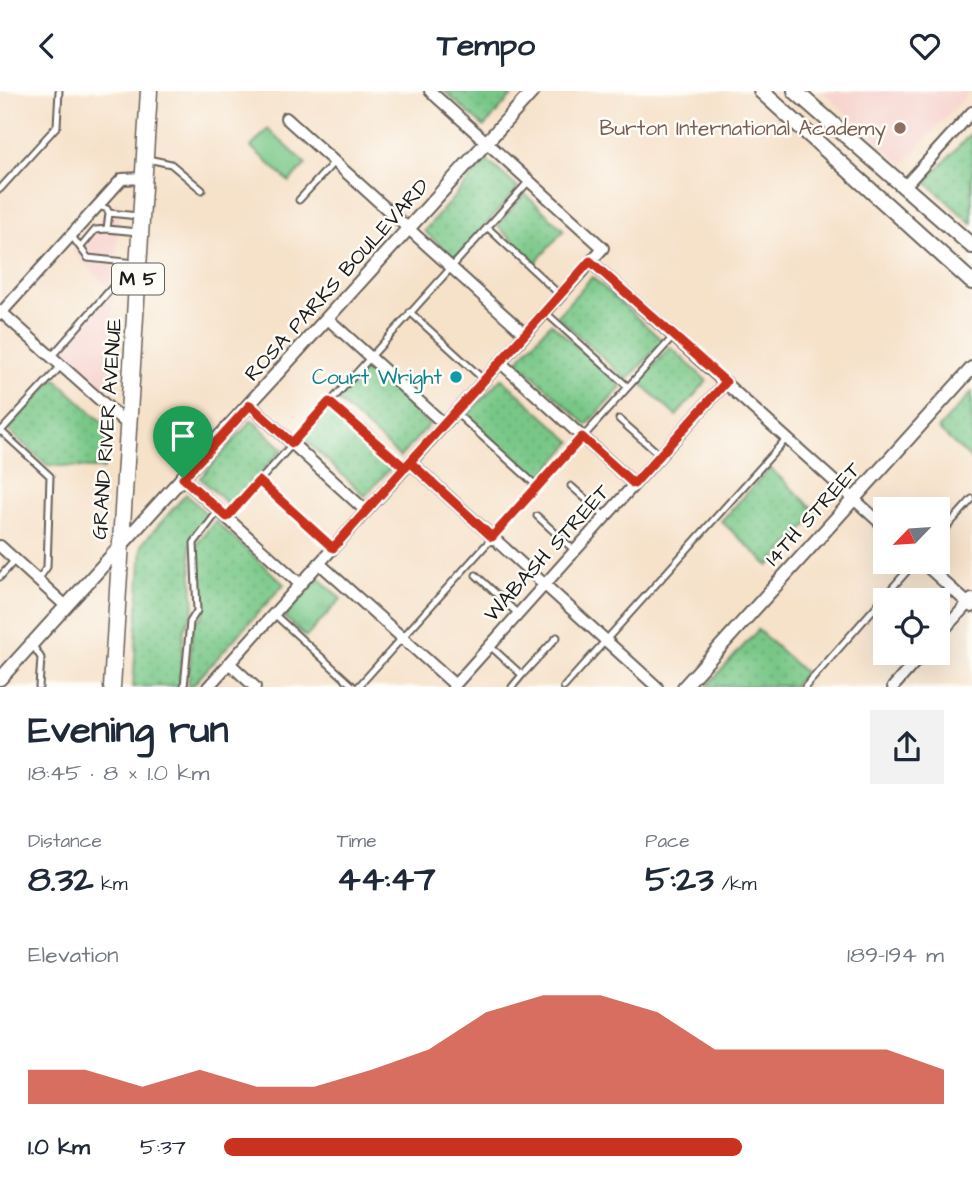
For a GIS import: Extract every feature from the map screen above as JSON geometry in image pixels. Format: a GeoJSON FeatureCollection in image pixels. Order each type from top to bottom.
{"type":"FeatureCollection","features":[{"type":"Feature","properties":{"kind":"main road","name":"GRAND RIVER AVENUE"},"geometry":{"type":"LineString","coordinates":[[111,687],[149,91]]}},
{"type":"Feature","properties":{"kind":"main road"},"geometry":{"type":"LineString","coordinates":[[761,91],[972,282]]}},
{"type":"Feature","properties":{"kind":"main road"},"geometry":{"type":"LineString","coordinates":[[796,91],[867,156],[970,241]]}},
{"type":"Feature","properties":{"kind":"main road"},"geometry":{"type":"LineString","coordinates":[[816,141],[829,143],[835,140],[837,135],[833,125]]}},
{"type":"Feature","properties":{"kind":"main road"},"geometry":{"type":"LineString","coordinates":[[851,173],[853,158],[858,155],[867,156]]}},
{"type":"Feature","properties":{"kind":"street"},"geometry":{"type":"LineString","coordinates":[[208,687],[603,248],[430,91]]}},
{"type":"Feature","properties":{"kind":"street","name":"ROSA PARKS BOULEVARD"},"geometry":{"type":"LineString","coordinates":[[0,679],[533,91]]}},
{"type":"Feature","properties":{"kind":"street"},"geometry":{"type":"LineString","coordinates":[[905,186],[972,112]]}},
{"type":"Feature","properties":{"kind":"street"},"geometry":{"type":"LineString","coordinates":[[286,118],[525,334]]}},
{"type":"Feature","properties":{"kind":"street"},"geometry":{"type":"LineString","coordinates":[[128,425],[1,313],[122,179],[144,178]]}},
{"type":"Feature","properties":{"kind":"street"},"geometry":{"type":"LineString","coordinates":[[590,261],[873,517]]}},
{"type":"Feature","properties":{"kind":"street"},"geometry":{"type":"LineString","coordinates":[[328,319],[444,424]]}},
{"type":"Feature","properties":{"kind":"street"},"geometry":{"type":"LineString","coordinates":[[500,362],[634,484]]}},
{"type":"Feature","properties":{"kind":"street","name":"14TH STREET"},"geometry":{"type":"LineString","coordinates":[[684,687],[972,368]]}},
{"type":"Feature","properties":{"kind":"street","name":"WABASH STREET"},"geometry":{"type":"LineString","coordinates":[[454,686],[726,382]]}},
{"type":"Feature","properties":{"kind":"street"},"geometry":{"type":"LineString","coordinates":[[250,405],[366,511]]}},
{"type":"Feature","properties":{"kind":"street"},"geometry":{"type":"LineString","coordinates":[[407,465],[492,537],[657,687]]}},
{"type":"Feature","properties":{"kind":"street"},"geometry":{"type":"LineString","coordinates":[[183,478],[300,584]]}},
{"type":"Feature","properties":{"kind":"street"},"geometry":{"type":"LineString","coordinates":[[0,546],[66,606]]}},
{"type":"Feature","properties":{"kind":"street"},"geometry":{"type":"LineString","coordinates":[[319,563],[454,686]]}},
{"type":"Feature","properties":{"kind":"street"},"geometry":{"type":"LineString","coordinates":[[936,574],[971,603],[950,624]]}},
{"type":"Feature","properties":{"kind":"street"},"geometry":{"type":"LineString","coordinates":[[229,663],[255,687]]}},
{"type":"Feature","properties":{"kind":"street"},"geometry":{"type":"LineString","coordinates":[[893,687],[912,665]]}},
{"type":"Feature","properties":{"kind":"lane"},"geometry":{"type":"LineString","coordinates":[[0,189],[57,126],[59,91]]}},
{"type":"Feature","properties":{"kind":"lane"},"geometry":{"type":"LineString","coordinates":[[145,158],[172,164],[202,190]]}},
{"type":"Feature","properties":{"kind":"lane"},"geometry":{"type":"LineString","coordinates":[[299,201],[334,162]]}},
{"type":"Feature","properties":{"kind":"lane"},"geometry":{"type":"LineString","coordinates":[[184,687],[190,622],[197,611],[194,543],[259,481],[529,180]]}},
{"type":"Feature","properties":{"kind":"lane"},"geometry":{"type":"LineString","coordinates":[[98,205],[109,213],[141,225]]}},
{"type":"Feature","properties":{"kind":"lane"},"geometry":{"type":"LineString","coordinates":[[102,236],[107,229],[109,213]]}},
{"type":"Feature","properties":{"kind":"lane"},"geometry":{"type":"LineString","coordinates":[[81,247],[95,230],[141,225]]}},
{"type":"Feature","properties":{"kind":"lane"},"geometry":{"type":"LineString","coordinates":[[487,227],[560,295]]}},
{"type":"Feature","properties":{"kind":"lane"},"geometry":{"type":"LineString","coordinates":[[107,229],[111,237]]}},
{"type":"Feature","properties":{"kind":"lane"},"geometry":{"type":"LineString","coordinates":[[71,235],[88,258],[139,264]]}},
{"type":"Feature","properties":{"kind":"lane"},"geometry":{"type":"LineString","coordinates":[[51,357],[117,282],[137,284]]}},
{"type":"Feature","properties":{"kind":"lane"},"geometry":{"type":"LineString","coordinates":[[410,312],[484,380]]}},
{"type":"Feature","properties":{"kind":"lane"},"geometry":{"type":"LineString","coordinates":[[545,312],[628,387]]}},
{"type":"Feature","properties":{"kind":"lane"},"geometry":{"type":"LineString","coordinates":[[274,614],[356,687],[673,337]]}},
{"type":"Feature","properties":{"kind":"lane"},"geometry":{"type":"LineString","coordinates":[[38,580],[47,567],[50,475],[0,431],[61,366]]}},
{"type":"Feature","properties":{"kind":"lane"},"geometry":{"type":"LineString","coordinates":[[329,402],[407,465]]}},
{"type":"Feature","properties":{"kind":"lane"},"geometry":{"type":"LineString","coordinates":[[455,412],[538,487]]}},
{"type":"Feature","properties":{"kind":"lane"},"geometry":{"type":"LineString","coordinates":[[619,419],[660,456]]}},
{"type":"Feature","properties":{"kind":"lane"},"geometry":{"type":"LineString","coordinates":[[564,687],[786,439]]}},
{"type":"Feature","properties":{"kind":"lane"},"geometry":{"type":"LineString","coordinates":[[259,481],[333,548]]}},
{"type":"Feature","properties":{"kind":"lane"},"geometry":{"type":"LineString","coordinates":[[571,486],[606,517]]}},
{"type":"Feature","properties":{"kind":"lane"},"geometry":{"type":"LineString","coordinates":[[950,524],[972,499]]}},
{"type":"Feature","properties":{"kind":"lane"},"geometry":{"type":"LineString","coordinates":[[537,516],[575,551]]}},
{"type":"Feature","properties":{"kind":"lane"},"geometry":{"type":"LineString","coordinates":[[0,576],[15,559]]}},
{"type":"Feature","properties":{"kind":"lane"},"geometry":{"type":"LineString","coordinates":[[805,687],[904,574]]}},
{"type":"Feature","properties":{"kind":"lane"},"geometry":{"type":"LineString","coordinates":[[475,575],[518,614]]}},
{"type":"Feature","properties":{"kind":"lane"},"geometry":{"type":"LineString","coordinates":[[512,687],[556,637]]}},
{"type":"Feature","properties":{"kind":"lane"},"geometry":{"type":"LineString","coordinates":[[32,644],[41,658],[39,687]]}},
{"type":"Feature","properties":{"kind":"lane"},"geometry":{"type":"LineString","coordinates":[[490,646],[522,675]]}},
{"type":"Feature","properties":{"kind":"shaded area","name":"Burton International Academy"},"geometry":{"type":"Polygon","coordinates":[[[822,91],[970,91],[903,165],[822,91]]]}},
{"type":"Feature","properties":{"kind":"shaded area"},"geometry":{"type":"Polygon","coordinates":[[[116,202],[119,203],[115,278],[107,286],[72,251],[116,202]]]}},
{"type":"Feature","properties":{"kind":"shaded area"},"geometry":{"type":"Polygon","coordinates":[[[113,292],[108,391],[61,350],[113,292]]]}},
{"type":"Feature","properties":{"kind":"green space"},"geometry":{"type":"Polygon","coordinates":[[[444,91],[516,91],[484,127],[444,91]]]}},
{"type":"Feature","properties":{"kind":"green space"},"geometry":{"type":"Polygon","coordinates":[[[268,129],[306,164],[289,182],[251,147],[268,129]]]}},
{"type":"Feature","properties":{"kind":"green space"},"geometry":{"type":"Polygon","coordinates":[[[972,132],[972,224],[926,182],[972,132]]]}},
{"type":"Feature","properties":{"kind":"green space"},"geometry":{"type":"Polygon","coordinates":[[[487,160],[518,188],[455,259],[424,231],[487,160]]]}},
{"type":"Feature","properties":{"kind":"green space"},"geometry":{"type":"Polygon","coordinates":[[[525,194],[564,230],[536,262],[497,226],[525,194]]]}},
{"type":"Feature","properties":{"kind":"green space"},"geometry":{"type":"Polygon","coordinates":[[[592,277],[663,341],[627,380],[557,316],[592,277]]]}},
{"type":"Feature","properties":{"kind":"green space"},"geometry":{"type":"Polygon","coordinates":[[[551,323],[621,387],[587,425],[517,361],[551,323]]]}},
{"type":"Feature","properties":{"kind":"green space"},"geometry":{"type":"Polygon","coordinates":[[[670,347],[707,381],[676,416],[639,382],[670,347]]]}},
{"type":"Feature","properties":{"kind":"green space"},"geometry":{"type":"Polygon","coordinates":[[[367,368],[429,425],[400,457],[337,400],[367,368]]]}},
{"type":"Feature","properties":{"kind":"green space"},"geometry":{"type":"Polygon","coordinates":[[[55,378],[107,427],[104,469],[47,465],[8,430],[55,378]]]}},
{"type":"Feature","properties":{"kind":"green space"},"geometry":{"type":"Polygon","coordinates":[[[501,378],[572,442],[538,480],[467,416],[501,378]]]}},
{"type":"Feature","properties":{"kind":"green space"},"geometry":{"type":"Polygon","coordinates":[[[972,392],[972,460],[938,429],[972,392]]]}},
{"type":"Feature","properties":{"kind":"green space"},"geometry":{"type":"Polygon","coordinates":[[[332,407],[394,464],[365,496],[303,438],[332,407]]]}},
{"type":"Feature","properties":{"kind":"green space"},"geometry":{"type":"Polygon","coordinates":[[[252,420],[283,449],[231,507],[200,478],[252,420]]]}},
{"type":"Feature","properties":{"kind":"green space"},"geometry":{"type":"Polygon","coordinates":[[[770,468],[818,513],[769,566],[721,521],[770,468]]]}},
{"type":"Feature","properties":{"kind":"green space"},"geometry":{"type":"Polygon","coordinates":[[[186,494],[210,517],[190,545],[194,609],[184,629],[179,686],[133,687],[142,544],[186,494]]]}},
{"type":"Feature","properties":{"kind":"green space"},"geometry":{"type":"Polygon","coordinates":[[[215,521],[284,584],[192,686],[188,686],[193,624],[203,616],[205,608],[197,544],[215,521]]]}},
{"type":"Feature","properties":{"kind":"green space"},"geometry":{"type":"Polygon","coordinates":[[[319,578],[341,599],[306,637],[284,617],[319,578]]]}},
{"type":"Feature","properties":{"kind":"green space"},"geometry":{"type":"Polygon","coordinates":[[[758,630],[805,673],[793,686],[707,686],[758,630]]]}},
{"type":"Feature","properties":{"kind":"place","name":"Burton International Academy"},"geometry":{"type":"Point","coordinates":[900,128]}},
{"type":"Feature","properties":{"kind":"place","name":"Court Wright"},"geometry":{"type":"Point","coordinates":[456,377]}},
{"type":"Feature","properties":{"kind":"route"},"geometry":{"type":"LineString","coordinates":[[183,478],[227,517],[259,481],[333,548],[405,468],[455,412],[489,375],[590,261],[726,382],[634,484],[582,437],[492,537],[410,462],[405,468],[329,402],[292,443],[250,405],[183,478]]}}]}
